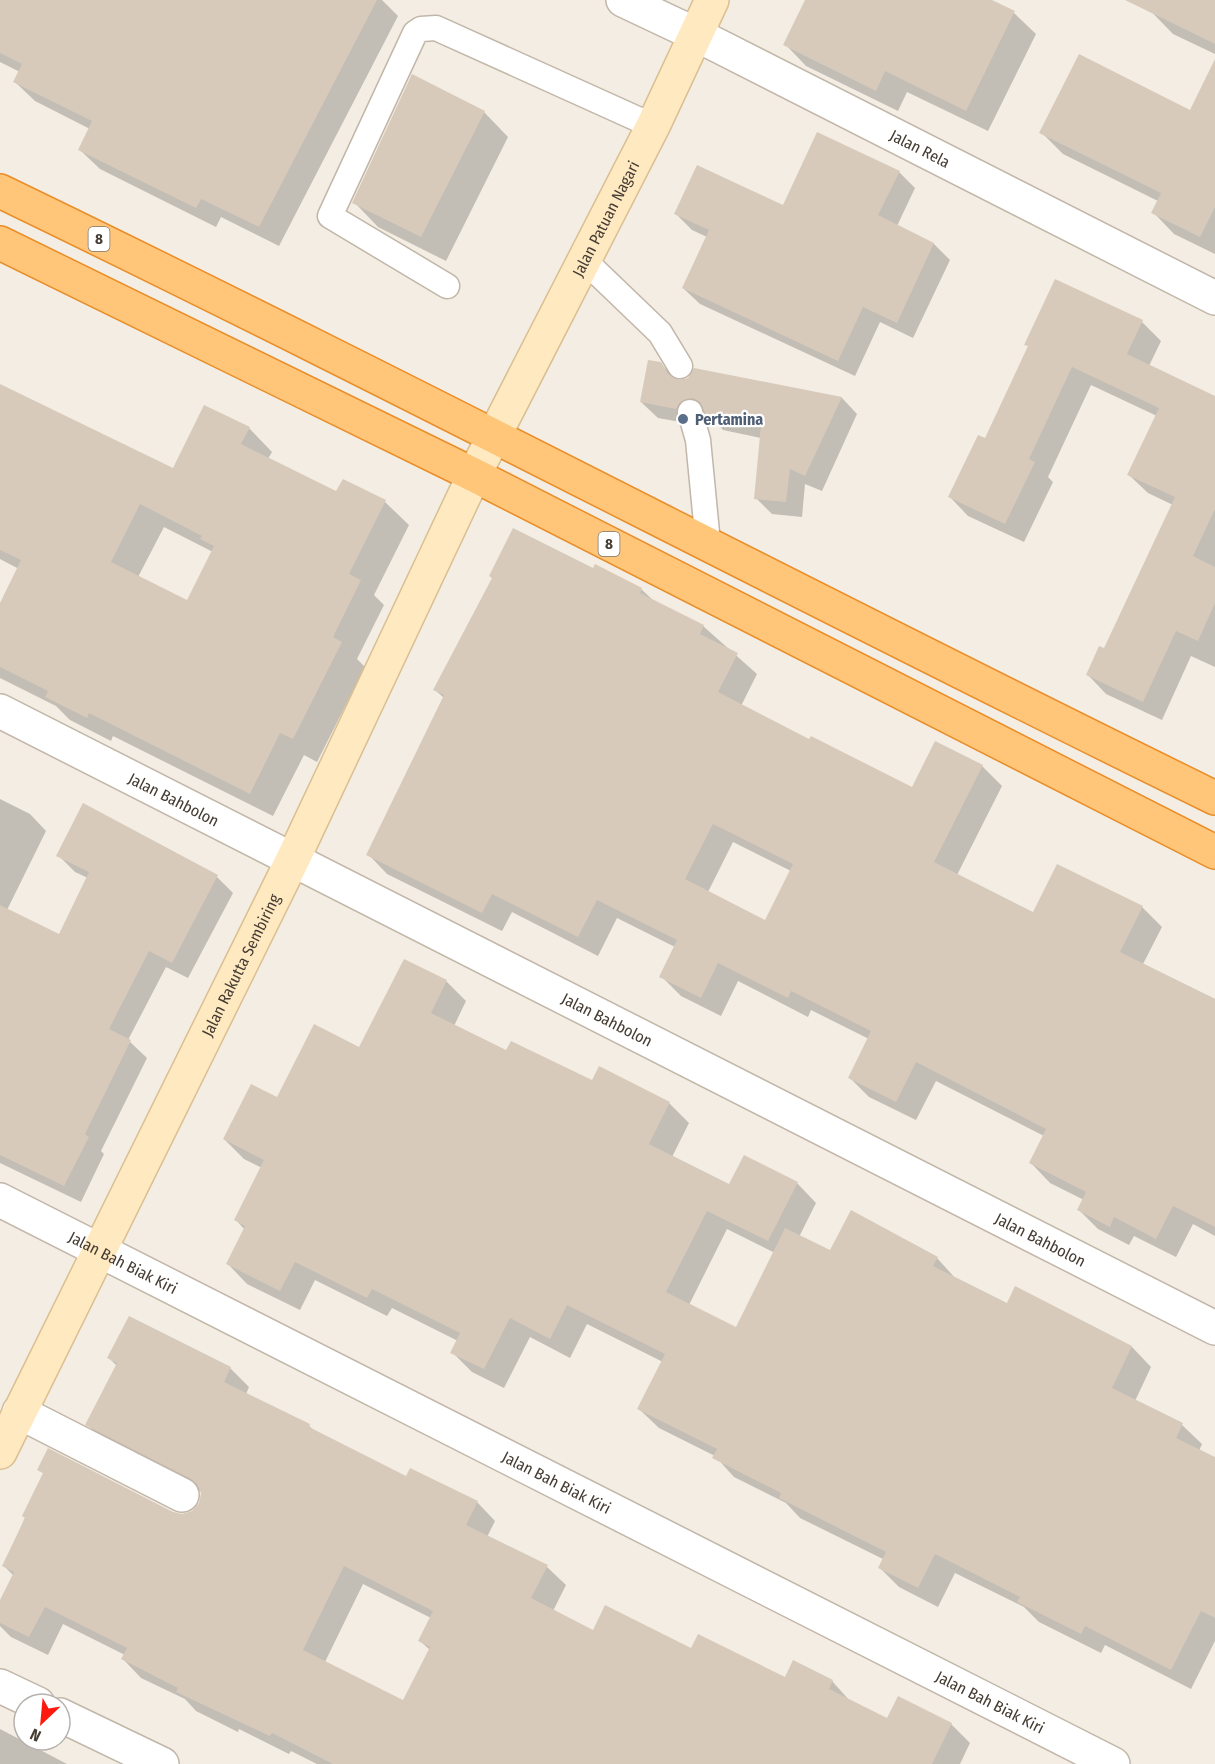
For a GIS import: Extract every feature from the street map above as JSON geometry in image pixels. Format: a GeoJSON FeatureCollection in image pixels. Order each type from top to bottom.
{"type":"FeatureCollection","features":[{"type":"Feature","properties":{"kind":"highway","name":"8"},"geometry":{"type":"LineString","coordinates":[[0,191],[495,434],[1053,719],[1215,798]]}},
{"type":"Feature","properties":{"kind":"highway","name":"8"},"geometry":{"type":"LineString","coordinates":[[0,243],[474,475],[1215,852]]}},
{"type":"Feature","properties":{"kind":"main road","name":"Jalan Patuan Nagari"},"geometry":{"type":"LineString","coordinates":[[474,475],[653,126],[712,0]]}},
{"type":"Feature","properties":{"kind":"main road","name":"Jalan Rakutta Sembiring"},"geometry":{"type":"LineString","coordinates":[[0,1452],[293,859],[474,475]]}},
{"type":"Feature","properties":{"kind":"street","name":"Jalan Rela"},"geometry":{"type":"LineString","coordinates":[[623,0],[695,34],[1215,298]]}},
{"type":"Feature","properties":{"kind":"street","name":"Jalan Bahbolon"},"geometry":{"type":"LineString","coordinates":[[0,711],[1215,1328]]}},
{"type":"Feature","properties":{"kind":"street","name":"Jalan Bah Biak Kiri"},"geometry":{"type":"LineString","coordinates":[[0,1200],[1113,1764]]}},
{"type":"Feature","properties":{"kind":"street"},"geometry":{"type":"LineString","coordinates":[[20,1412],[182,1495]]}},
{"type":"Feature","properties":{"kind":"street"},"geometry":{"type":"LineString","coordinates":[[72,1721],[162,1764]]}},
{"type":"Feature","properties":{"kind":"lane"},"geometry":{"type":"LineString","coordinates":[[447,286],[330,216],[415,33],[421,29],[436,28],[653,126]]}},
{"type":"Feature","properties":{"kind":"lane"},"geometry":{"type":"LineString","coordinates":[[584,260],[660,333],[680,366]]}},
{"type":"Feature","properties":{"kind":"lane"},"geometry":{"type":"LineString","coordinates":[[690,412],[698,440],[708,543]]}},
{"type":"Feature","properties":{"kind":"building"},"geometry":{"type":"Polygon","coordinates":[[[0,0],[377,0],[259,227],[201,199],[196,208],[78,150],[92,121],[13,82],[22,64],[0,53],[0,0]]]}},
{"type":"Feature","properties":{"kind":"building"},"geometry":{"type":"Polygon","coordinates":[[[805,0],[992,0],[1015,11],[966,111],[885,71],[876,91],[783,45],[805,0]]]}},
{"type":"Feature","properties":{"kind":"building"},"geometry":{"type":"Polygon","coordinates":[[[1125,0],[1215,0],[1215,44],[1125,0]]]}},
{"type":"Feature","properties":{"kind":"building"},"geometry":{"type":"Polygon","coordinates":[[[1079,54],[1190,110],[1215,59],[1215,207],[1200,237],[1151,213],[1161,193],[1039,133],[1079,54]]]}},
{"type":"Feature","properties":{"kind":"building"},"geometry":{"type":"Polygon","coordinates":[[[412,74],[485,111],[421,237],[352,203],[412,74]]]}},
{"type":"Feature","properties":{"kind":"building"},"geometry":{"type":"Polygon","coordinates":[[[817,132],[900,171],[878,215],[934,243],[897,323],[863,307],[838,361],[682,288],[709,230],[674,214],[697,165],[783,205],[817,132]]]}},
{"type":"Feature","properties":{"kind":"building"},"geometry":{"type":"Polygon","coordinates":[[[1055,279],[1143,320],[1127,354],[1215,396],[1215,509],[1193,556],[1215,567],[1215,603],[1198,641],[1176,631],[1143,702],[1086,675],[1099,646],[1104,648],[1175,497],[1127,475],[1159,408],[1072,367],[1029,459],[1035,462],[1005,524],[948,497],[978,435],[985,438],[1028,346],[1024,345],[1055,279]]]}},
{"type":"Feature","properties":{"kind":"building"},"geometry":{"type":"Polygon","coordinates":[[[648,360],[661,362],[668,374],[680,380],[688,378],[694,368],[842,397],[805,476],[790,469],[786,502],[754,499],[761,425],[706,415],[700,402],[693,398],[680,402],[676,409],[640,402],[648,360]]]}},
{"type":"Feature","properties":{"kind":"building"},"geometry":{"type":"Polygon","coordinates":[[[0,384],[173,468],[204,405],[250,427],[241,444],[336,491],[343,479],[386,500],[349,574],[361,580],[333,637],[342,642],[293,739],[280,733],[250,794],[89,713],[87,718],[45,697],[48,691],[0,667],[0,603],[21,560],[0,550],[0,384]],[[140,504],[111,562],[187,600],[214,546],[200,539],[202,536],[140,504]]]}},
{"type":"Feature","properties":{"kind":"building"},"geometry":{"type":"Polygon","coordinates":[[[513,528],[593,568],[595,564],[642,588],[640,593],[704,625],[700,634],[738,653],[718,692],[809,739],[811,736],[912,787],[935,741],[983,765],[934,862],[1033,912],[1057,864],[1143,906],[1120,952],[1215,999],[1215,1227],[1173,1206],[1156,1239],[1114,1217],[1110,1227],[1077,1210],[1086,1192],[1029,1163],[1046,1129],[916,1062],[896,1102],[848,1078],[871,1031],[791,991],[788,998],[718,963],[701,998],[659,977],[677,940],[597,900],[578,937],[492,894],[482,913],[366,855],[444,695],[433,690],[492,578],[489,576],[513,528]],[[713,824],[685,879],[765,920],[793,864],[713,824]]]}},
{"type":"Feature","properties":{"kind":"building"},"geometry":{"type":"Polygon","coordinates":[[[83,803],[218,875],[172,963],[149,951],[109,1029],[131,1040],[85,1134],[89,1137],[64,1186],[0,1155],[0,905],[59,934],[89,872],[56,856],[83,803]]]}},
{"type":"Feature","properties":{"kind":"building"},"geometry":{"type":"Polygon","coordinates":[[[404,959],[447,980],[431,1013],[506,1050],[511,1041],[592,1080],[599,1066],[670,1102],[649,1144],[729,1184],[744,1155],[798,1182],[768,1241],[707,1211],[666,1292],[736,1327],[785,1228],[830,1250],[851,1210],[938,1257],[933,1266],[1007,1303],[1015,1286],[1132,1346],[1112,1388],[1183,1423],[1176,1438],[1215,1457],[1215,1618],[1201,1611],[1171,1670],[1085,1626],[1081,1634],[1017,1602],[1020,1597],[935,1554],[918,1588],[878,1568],[886,1552],[779,1498],[781,1493],[712,1458],[717,1449],[637,1409],[665,1354],[567,1305],[550,1339],[510,1318],[484,1369],[450,1353],[460,1333],[372,1289],[367,1298],[295,1262],[280,1291],[226,1264],[245,1226],[234,1220],[264,1160],[223,1139],[251,1084],[277,1097],[314,1024],[359,1047],[404,959]]]}},
{"type":"Feature","properties":{"kind":"building"},"geometry":{"type":"Polygon","coordinates":[[[129,1316],[231,1367],[224,1382],[310,1424],[309,1427],[406,1476],[410,1468],[478,1501],[466,1525],[548,1565],[531,1598],[593,1630],[605,1605],[691,1648],[698,1634],[785,1677],[793,1660],[833,1680],[829,1689],[887,1718],[898,1696],[952,1723],[932,1764],[333,1764],[272,1733],[270,1736],[176,1692],[178,1688],[121,1659],[127,1648],[45,1607],[29,1637],[0,1623],[0,1600],[14,1572],[2,1566],[25,1518],[22,1516],[43,1473],[37,1470],[48,1448],[173,1512],[182,1514],[192,1511],[199,1503],[201,1493],[197,1484],[191,1479],[85,1425],[117,1363],[107,1358],[129,1316]],[[344,1566],[303,1650],[403,1700],[430,1647],[418,1641],[433,1611],[344,1566]]]}},
{"type":"Feature","properties":{"kind":"place","name":"Pertamina"},"geometry":{"type":"Point","coordinates":[683,419]}}]}
